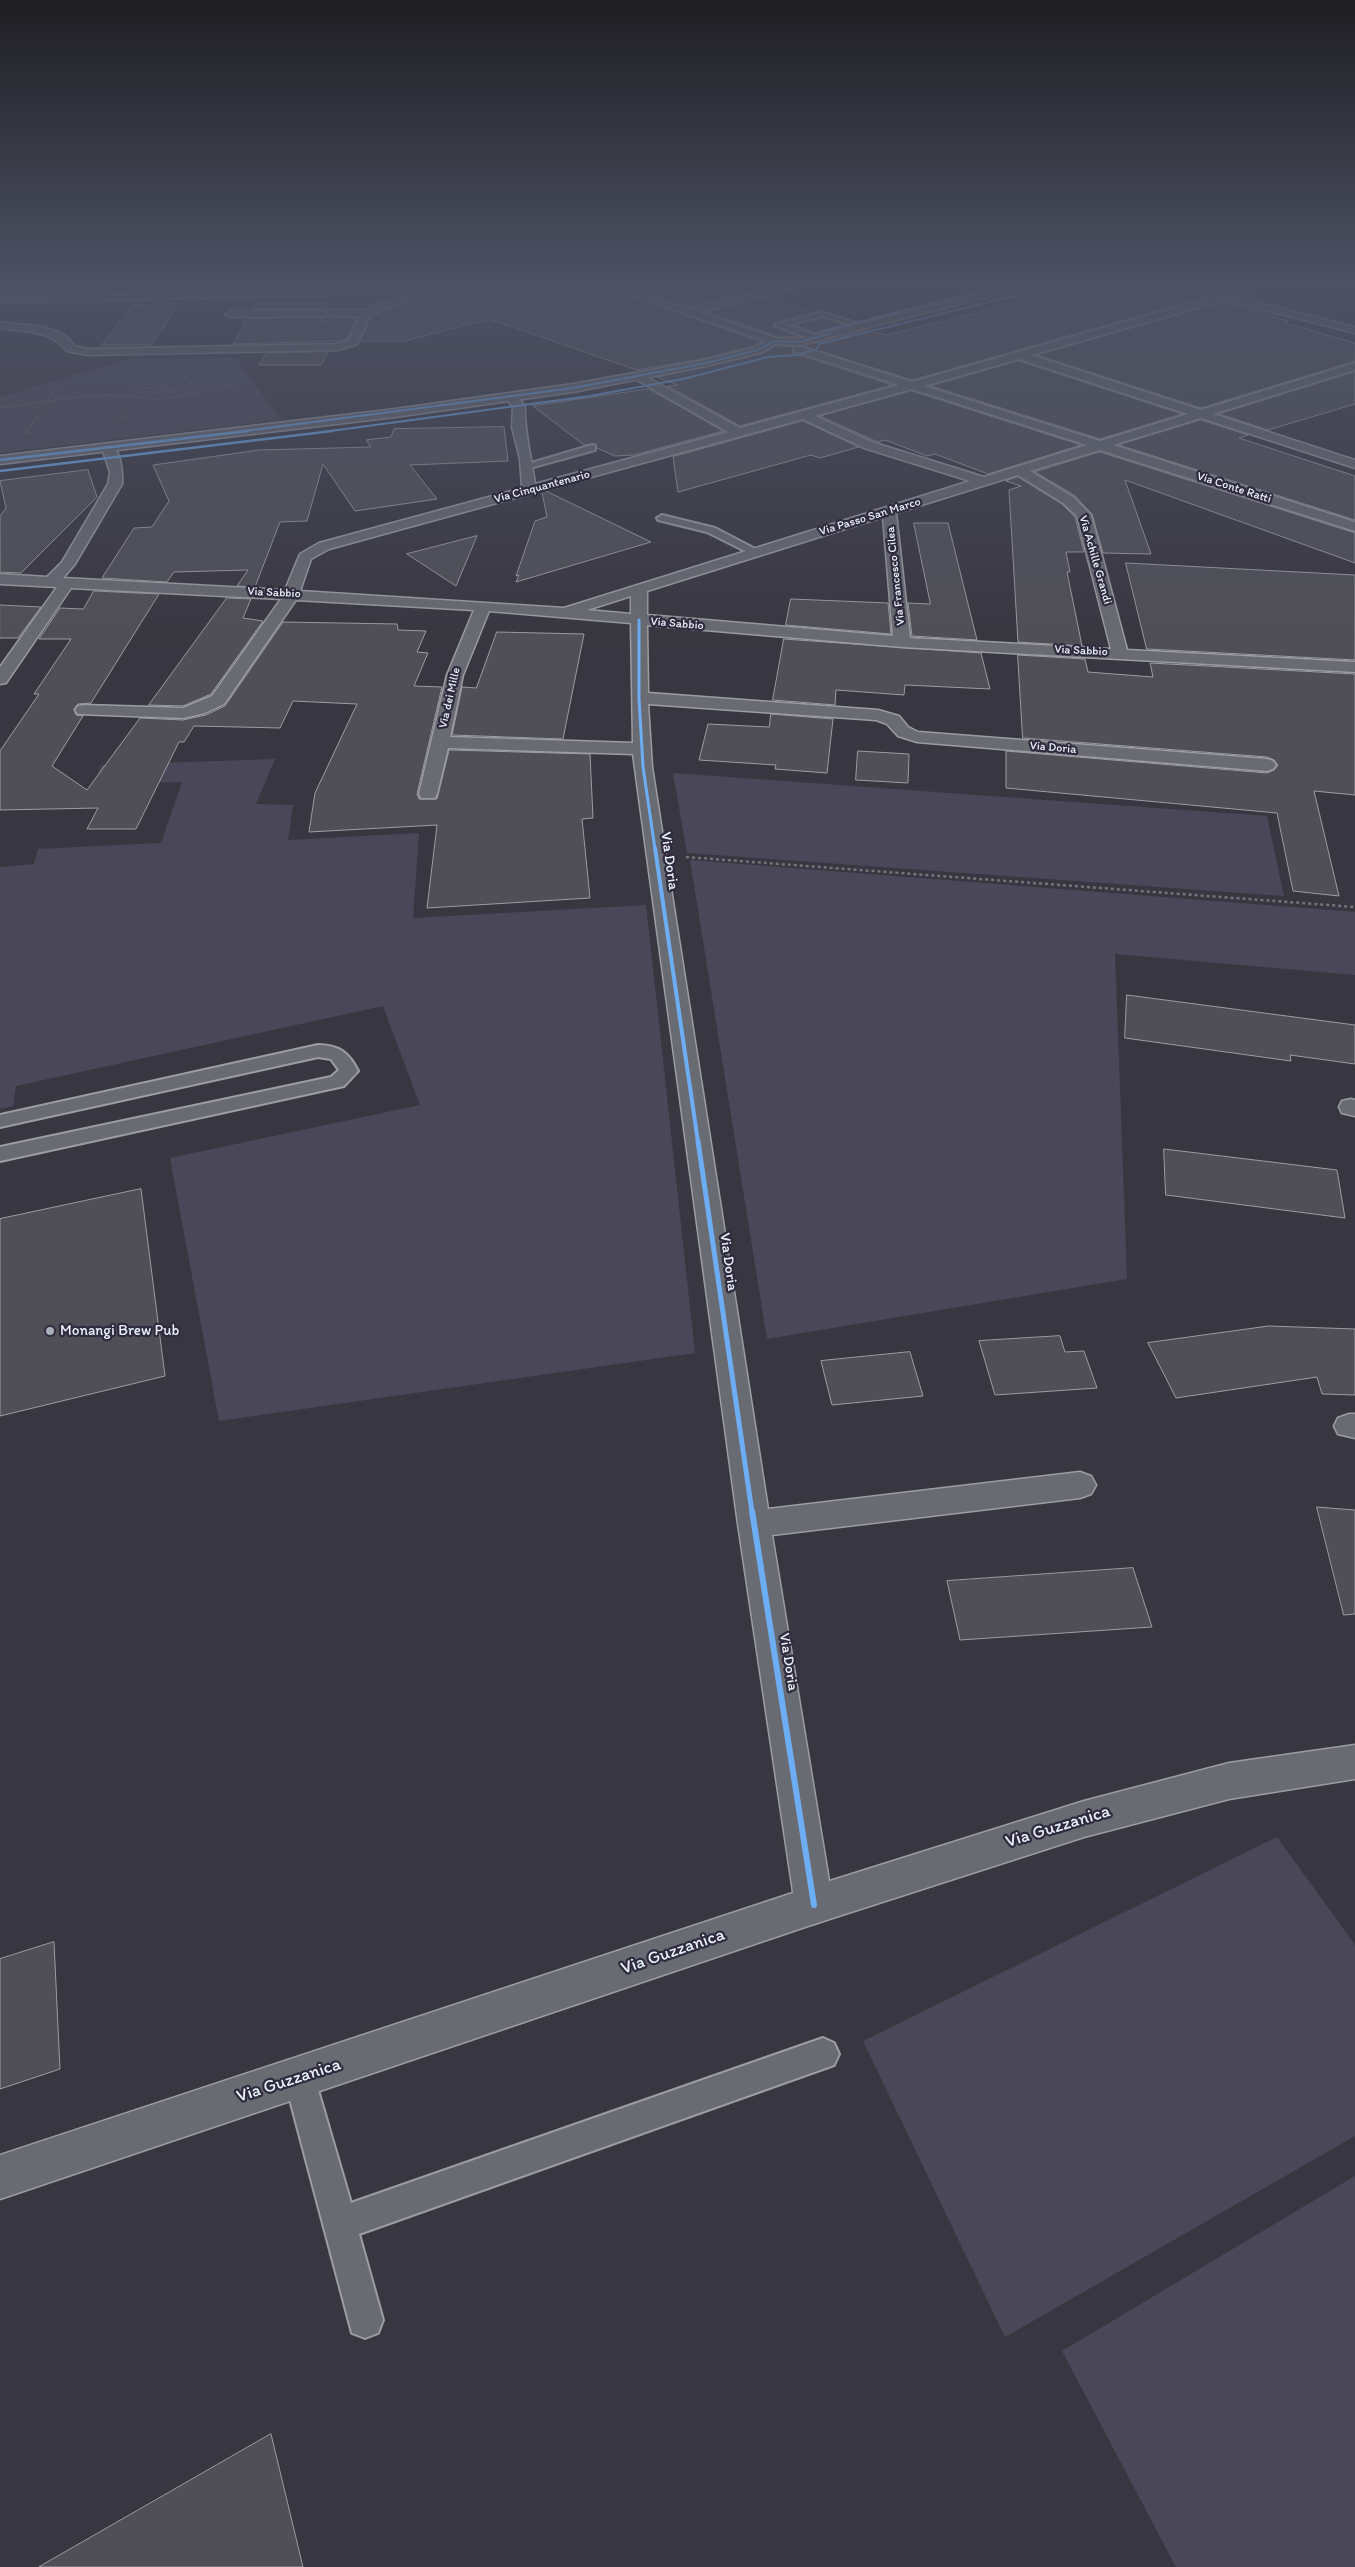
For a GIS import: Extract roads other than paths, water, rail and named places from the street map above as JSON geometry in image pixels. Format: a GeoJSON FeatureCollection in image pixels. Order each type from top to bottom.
{"type":"FeatureCollection","features":[{"type":"Feature","properties":{"kind":"street"},"geometry":{"type":"LineString","coordinates":[[0,466],[109,450],[475,405]]}},
{"type":"Feature","properties":{"kind":"street"},"geometry":{"type":"LineString","coordinates":[[518,405],[518,427],[528,487],[531,490]]}},
{"type":"Feature","properties":{"kind":"street"},"geometry":{"type":"LineString","coordinates":[[688,405],[738,433]]}},
{"type":"Feature","properties":{"kind":"street","name":"Via Cinquantenario"},"geometry":{"type":"LineString","coordinates":[[84,710],[182,713],[213,704],[224,694],[291,594],[305,558],[318,548],[841,405]]}},
{"type":"Feature","properties":{"kind":"street","name":"Via Conte Ratti"},"geometry":{"type":"LineString","coordinates":[[973,405],[1355,527]]}},
{"type":"Feature","properties":{"kind":"street"},"geometry":{"type":"LineString","coordinates":[[1175,405],[1355,464]]}},
{"type":"Feature","properties":{"kind":"street","name":"Via Passo San Marco"},"geometry":{"type":"LineString","coordinates":[[560,613],[1101,446],[1228,405]]}},
{"type":"Feature","properties":{"kind":"street"},"geometry":{"type":"LineString","coordinates":[[804,415],[868,445],[983,481]]}},
{"type":"Feature","properties":{"kind":"street"},"geometry":{"type":"LineString","coordinates":[[0,460],[109,450]]}},
{"type":"Feature","properties":{"kind":"street"},"geometry":{"type":"LineString","coordinates":[[51,582],[68,564],[115,484],[117,474],[109,450]]}},
{"type":"Feature","properties":{"kind":"street","name":"Via Achille Grandi"},"geometry":{"type":"LineString","coordinates":[[1019,470],[1068,500],[1084,515],[1120,654]]}},
{"type":"Feature","properties":{"kind":"street","name":"Via Francesco Cilea"},"geometry":{"type":"LineString","coordinates":[[889,511],[902,642]]}},
{"type":"Feature","properties":{"kind":"street","name":"Via Sabbio"},"geometry":{"type":"LineString","coordinates":[[0,579],[483,606],[902,642],[1355,667]]}},
{"type":"Feature","properties":{"kind":"street"},"geometry":{"type":"LineString","coordinates":[[0,679],[67,583]]}},
{"type":"Feature","properties":{"kind":"street"},"geometry":{"type":"LineString","coordinates":[[639,588],[639,620]]}},
{"type":"Feature","properties":{"kind":"street","name":"Via dei Mille"},"geometry":{"type":"LineString","coordinates":[[428,794],[460,659],[483,606]]}},
{"type":"Feature","properties":{"kind":"street","name":"Via Doria"},"geometry":{"type":"LineString","coordinates":[[639,620],[639,698],[642,749],[656,854],[754,1524],[814,1905]]}},
{"type":"Feature","properties":{"kind":"street","name":"Via Doria"},"geometry":{"type":"LineString","coordinates":[[639,698],[878,715],[893,720],[897,728],[904,733],[922,737],[1267,765]]}},
{"type":"Feature","properties":{"kind":"street"},"geometry":{"type":"LineString","coordinates":[[440,742],[642,749]]}},
{"type":"Feature","properties":{"kind":"street"},"geometry":{"type":"LineString","coordinates":[[754,1524],[1080,1485]]}},
{"type":"Feature","properties":{"kind":"street","name":"Via Guzzanica"},"geometry":{"type":"LineString","coordinates":[[0,2177],[814,1905],[1154,1798],[1229,1781],[1355,1762]]}},
{"type":"Feature","properties":{"kind":"lane"},"geometry":{"type":"LineString","coordinates":[[526,466],[592,448]]}},
{"type":"Feature","properties":{"kind":"lane"},"geometry":{"type":"LineString","coordinates":[[662,518],[711,530],[755,552]]}},
{"type":"Feature","properties":{"kind":"lane"},"geometry":{"type":"LineString","coordinates":[[0,1122],[318,1051],[337,1053],[349,1071],[337,1082],[0,1154]]}},
{"type":"Feature","properties":{"kind":"lane"},"geometry":{"type":"LineString","coordinates":[[339,2224],[823,2054]]}},
{"type":"Feature","properties":{"kind":"lane"},"geometry":{"type":"LineString","coordinates":[[300,2077],[364,2320]]}},
{"type":"Feature","properties":{"kind":"place","name":"Monangi Brew Pub"},"geometry":{"type":"Point","coordinates":[50,1331]}}]}
